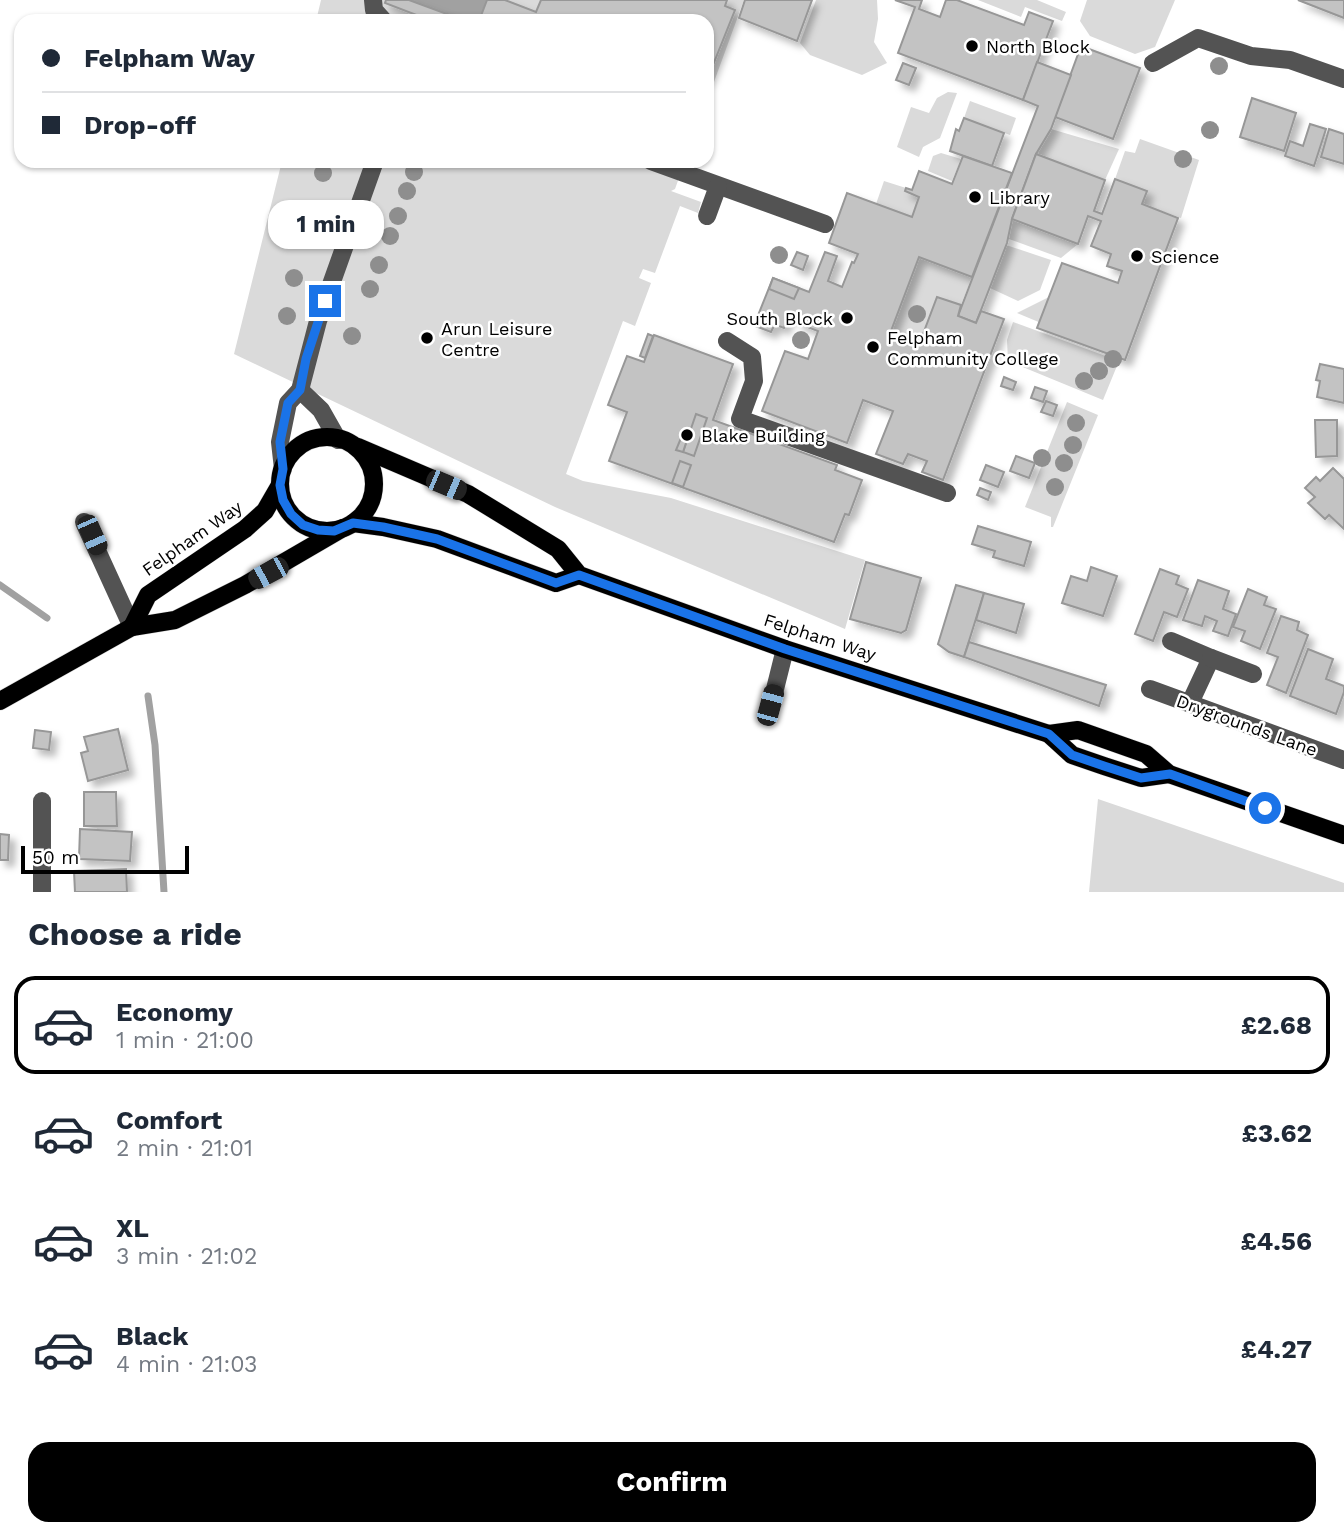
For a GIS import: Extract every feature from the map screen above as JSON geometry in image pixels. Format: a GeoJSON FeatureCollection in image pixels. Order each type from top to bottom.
{"type":"FeatureCollection","features":[{"type":"Feature","properties":{"kind":"main road","name":"Felpham Way"},"geometry":{"type":"LineString","coordinates":[[132,627],[148,595],[245,529],[265,511],[290,455],[315,439],[330,438],[358,447],[468,494],[558,549],[579,575],[785,649],[1049,734],[1072,755],[1104,766],[1141,778],[1170,774]]}},
{"type":"Feature","properties":{"kind":"main road"},"geometry":{"type":"LineString","coordinates":[[0,701],[132,627],[175,620],[284,564],[362,516],[370,503],[374,488],[373,473],[358,447]]}},
{"type":"Feature","properties":{"kind":"main road","name":"Felpham Way"},"geometry":{"type":"LineString","coordinates":[[282,477],[283,500],[291,514],[303,525],[318,530],[334,531],[348,525],[383,527],[437,539],[556,583],[579,575]]}},
{"type":"Feature","properties":{"kind":"main road","name":"Felpham Way"},"geometry":{"type":"LineString","coordinates":[[1049,734],[1078,730],[1146,754],[1170,774],[1344,835]]}},
{"type":"Feature","properties":{"kind":"street"},"geometry":{"type":"LineString","coordinates":[[1153,63],[1198,38],[1251,56],[1290,60],[1344,79]]}},
{"type":"Feature","properties":{"kind":"street"},"geometry":{"type":"LineString","coordinates":[[282,477],[280,442],[288,403],[300,390],[318,321],[373,168]]}},
{"type":"Feature","properties":{"kind":"street"},"geometry":{"type":"LineString","coordinates":[[670,168],[825,224]]}},
{"type":"Feature","properties":{"kind":"street"},"geometry":{"type":"LineString","coordinates":[[707,216],[718,186]]}},
{"type":"Feature","properties":{"kind":"street"},"geometry":{"type":"LineString","coordinates":[[727,341],[752,356],[754,380],[740,419],[947,493]]}},
{"type":"Feature","properties":{"kind":"street"},"geometry":{"type":"LineString","coordinates":[[300,390],[321,410],[338,440]]}},
{"type":"Feature","properties":{"kind":"street"},"geometry":{"type":"LineString","coordinates":[[84,522],[132,627]]}},
{"type":"Feature","properties":{"kind":"street"},"geometry":{"type":"LineString","coordinates":[[1171,641],[1253,674]]}},
{"type":"Feature","properties":{"kind":"street"},"geometry":{"type":"LineString","coordinates":[[769,713],[785,649]]}},
{"type":"Feature","properties":{"kind":"street"},"geometry":{"type":"LineString","coordinates":[[1190,703],[1211,658]]}},
{"type":"Feature","properties":{"kind":"street","name":"Drygrounds Lane"},"geometry":{"type":"LineString","coordinates":[[1150,689],[1344,760]]}},
{"type":"Feature","properties":{"kind":"street"},"geometry":{"type":"LineString","coordinates":[[42,801],[42,892]]}},
{"type":"Feature","properties":{"kind":"shaded area"},"geometry":{"type":"Polygon","coordinates":[[[321,0],[744,0],[714,82],[714,14],[318,14],[321,0]]]}},
{"type":"Feature","properties":{"kind":"shaded area"},"geometry":{"type":"Polygon","coordinates":[[[409,0],[487,0],[482,14],[447,14],[409,0]]]}},
{"type":"Feature","properties":{"kind":"shaded area"},"geometry":{"type":"Polygon","coordinates":[[[816,0],[877,0],[878,19],[874,42],[887,63],[862,75],[810,55],[800,43],[816,0]]]}},
{"type":"Feature","properties":{"kind":"shaded area"},"geometry":{"type":"Polygon","coordinates":[[[978,0],[1037,0],[1066,12],[1062,21],[1025,7],[1021,17],[978,0]]]}},
{"type":"Feature","properties":{"kind":"shaded area"},"geometry":{"type":"Polygon","coordinates":[[[1087,0],[1175,0],[1155,47],[1135,54],[1090,36],[1080,21],[1087,0]]]}},
{"type":"Feature","properties":{"kind":"shaded area"},"geometry":{"type":"Polygon","coordinates":[[[948,92],[957,93],[940,138],[923,147],[919,157],[897,147],[911,107],[929,113],[937,98],[948,92]]]}},
{"type":"Feature","properties":{"kind":"shaded area"},"geometry":{"type":"Polygon","coordinates":[[[970,101],[1016,118],[1010,135],[964,118],[970,101]]]}},
{"type":"Feature","properties":{"kind":"shaded area"},"geometry":{"type":"Polygon","coordinates":[[[1051,129],[1119,149],[1105,180],[1036,154],[1051,129]]]}},
{"type":"Feature","properties":{"kind":"shaded area"},"geometry":{"type":"Polygon","coordinates":[[[1140,139],[1199,160],[1181,218],[1142,204],[1146,191],[1115,179],[1125,151],[1135,153],[1140,139]]]}},
{"type":"Feature","properties":{"kind":"shaded area"},"geometry":{"type":"Polygon","coordinates":[[[941,153],[961,159],[952,181],[928,171],[933,156],[941,153]]]}},
{"type":"Feature","properties":{"kind":"shaded area","name":"Arun Leisure Centre"},"geometry":{"type":"Polygon","coordinates":[[[280,168],[682,168],[675,189],[671,191],[701,202],[698,213],[680,206],[655,273],[643,269],[639,278],[651,283],[635,326],[623,321],[566,474],[583,481],[671,498],[865,560],[845,629],[555,507],[234,354],[280,168]]]}},
{"type":"Feature","properties":{"kind":"shaded area"},"geometry":{"type":"Polygon","coordinates":[[[884,181],[906,188],[919,197],[912,217],[876,204],[884,181]]]}},
{"type":"Feature","properties":{"kind":"shaded area"},"geometry":{"type":"Polygon","coordinates":[[[1012,219],[1078,244],[1061,258],[1009,239],[1012,219]]]}},
{"type":"Feature","properties":{"kind":"shaded area"},"geometry":{"type":"Polygon","coordinates":[[[1006,245],[1051,260],[1040,290],[1018,301],[990,288],[1006,245]]]}},
{"type":"Feature","properties":{"kind":"shaded area"},"geometry":{"type":"Polygon","coordinates":[[[919,257],[972,277],[961,305],[937,297],[920,342],[891,331],[919,257]]]}},
{"type":"Feature","properties":{"kind":"shaded area"},"geometry":{"type":"Polygon","coordinates":[[[1051,296],[1041,323],[1017,313],[1051,296]]]}},
{"type":"Feature","properties":{"kind":"shaded area"},"geometry":{"type":"Polygon","coordinates":[[[1013,322],[1119,361],[1103,400],[1008,361],[1007,340],[1013,322]]]}},
{"type":"Feature","properties":{"kind":"shaded area"},"geometry":{"type":"Polygon","coordinates":[[[1067,402],[1098,415],[1051,527],[1051,517],[1025,507],[1067,402]]]}},
{"type":"Feature","properties":{"kind":"shaded area"},"geometry":{"type":"Polygon","coordinates":[[[1098,799],[1344,883],[1344,892],[1089,892],[1098,799]]]}},
{"type":"Feature","properties":{"kind":"building"},"geometry":{"type":"Polygon","coordinates":[[[386,0],[409,0],[447,14],[414,14],[385,3],[386,0]]]}},
{"type":"Feature","properties":{"kind":"building"},"geometry":{"type":"Polygon","coordinates":[[[487,0],[505,0],[536,12],[541,0],[727,0],[725,6],[735,10],[714,62],[714,14],[482,14],[487,0]]]}},
{"type":"Feature","properties":{"kind":"building"},"geometry":{"type":"Polygon","coordinates":[[[745,0],[812,0],[797,41],[739,18],[745,0]]]}},
{"type":"Feature","properties":{"kind":"building","name":"North Block"},"geometry":{"type":"Polygon","coordinates":[[[895,0],[922,0],[919,9],[940,17],[946,0],[957,0],[1024,25],[1029,12],[1053,21],[1023,100],[898,53],[915,7],[895,0]]]}},
{"type":"Feature","properties":{"kind":"building"},"geometry":{"type":"Polygon","coordinates":[[[1298,0],[1344,0],[1344,18],[1298,0]]]}},
{"type":"Feature","properties":{"kind":"building"},"geometry":{"type":"Polygon","coordinates":[[[1081,46],[1140,68],[1113,139],[1055,117],[1081,46]]]}},
{"type":"Feature","properties":{"kind":"building"},"geometry":{"type":"Polygon","coordinates":[[[1037,62],[1071,75],[1051,129],[1036,154],[1012,219],[1007,243],[976,323],[958,316],[1038,106],[1023,100],[1037,62]]]}},
{"type":"Feature","properties":{"kind":"building"},"geometry":{"type":"Polygon","coordinates":[[[903,63],[916,68],[909,85],[896,80],[903,63]]]}},
{"type":"Feature","properties":{"kind":"building"},"geometry":{"type":"Polygon","coordinates":[[[1252,98],[1296,113],[1284,151],[1240,137],[1252,98]]]}},
{"type":"Feature","properties":{"kind":"building"},"geometry":{"type":"Polygon","coordinates":[[[964,118],[1004,133],[992,166],[950,151],[956,129],[959,131],[964,118]]]}},
{"type":"Feature","properties":{"kind":"building"},"geometry":{"type":"Polygon","coordinates":[[[1310,124],[1326,129],[1314,166],[1285,156],[1290,141],[1303,146],[1310,124]]]}},
{"type":"Feature","properties":{"kind":"building"},"geometry":{"type":"Polygon","coordinates":[[[1329,129],[1344,134],[1344,164],[1321,157],[1329,129]]]}},
{"type":"Feature","properties":{"kind":"building","name":"Science"},"geometry":{"type":"Polygon","coordinates":[[[1036,154],[1105,180],[1094,211],[1102,214],[1115,179],[1147,191],[1142,204],[1178,218],[1125,360],[1037,328],[1062,263],[1118,283],[1122,271],[1107,266],[1111,254],[1091,246],[1101,221],[1088,216],[1078,244],[1012,219],[1036,154]]]}},
{"type":"Feature","properties":{"kind":"building","name":"South Block"},"geometry":{"type":"Polygon","coordinates":[[[963,156],[1012,173],[972,277],[919,257],[891,331],[920,342],[937,297],[961,305],[958,316],[976,323],[981,311],[1004,319],[943,480],[922,472],[927,461],[908,454],[903,464],[876,454],[893,411],[863,400],[847,443],[762,411],[785,351],[808,359],[818,331],[797,323],[799,317],[789,313],[784,328],[757,318],[773,278],[809,292],[825,252],[837,256],[828,281],[842,287],[858,254],[829,243],[847,193],[912,217],[919,197],[905,191],[906,188],[912,190],[919,171],[952,184],[963,156]]]}},
{"type":"Feature","properties":{"kind":"building"},"geometry":{"type":"Polygon","coordinates":[[[797,252],[808,256],[803,270],[791,265],[797,252]]]}},
{"type":"Feature","properties":{"kind":"building"},"geometry":{"type":"Polygon","coordinates":[[[773,278],[799,288],[794,299],[769,289],[773,278]]]}},
{"type":"Feature","properties":{"kind":"building"},"geometry":{"type":"Polygon","coordinates":[[[757,320],[774,326],[771,332],[755,326],[757,320]]]}},
{"type":"Feature","properties":{"kind":"building"},"geometry":{"type":"Polygon","coordinates":[[[648,334],[653,336],[645,358],[640,356],[648,334]]]}},
{"type":"Feature","properties":{"kind":"building","name":"Blake Building"},"geometry":{"type":"Polygon","coordinates":[[[654,335],[733,364],[713,420],[837,465],[835,470],[862,480],[849,515],[845,514],[834,542],[609,461],[627,412],[608,405],[627,356],[644,362],[654,335]]]}},
{"type":"Feature","properties":{"kind":"building"},"geometry":{"type":"Polygon","coordinates":[[[1320,364],[1344,369],[1344,403],[1317,397],[1320,381],[1316,380],[1320,364]]]}},
{"type":"Feature","properties":{"kind":"building"},"geometry":{"type":"Polygon","coordinates":[[[1004,377],[1016,382],[1013,390],[1001,386],[1004,377]]]}},
{"type":"Feature","properties":{"kind":"building"},"geometry":{"type":"Polygon","coordinates":[[[1035,387],[1047,391],[1043,402],[1031,398],[1035,387]]]}},
{"type":"Feature","properties":{"kind":"building"},"geometry":{"type":"Polygon","coordinates":[[[1046,401],[1057,405],[1053,416],[1041,412],[1046,401]]]}},
{"type":"Feature","properties":{"kind":"building"},"geometry":{"type":"Polygon","coordinates":[[[696,414],[707,418],[694,456],[683,452],[696,414]]]}},
{"type":"Feature","properties":{"kind":"building"},"geometry":{"type":"Polygon","coordinates":[[[1315,420],[1337,420],[1337,456],[1316,457],[1315,420]]]}},
{"type":"Feature","properties":{"kind":"building"},"geometry":{"type":"Polygon","coordinates":[[[681,438],[687,440],[683,452],[676,450],[681,438]]]}},
{"type":"Feature","properties":{"kind":"building"},"geometry":{"type":"Polygon","coordinates":[[[1016,456],[1035,463],[1029,478],[1010,471],[1016,456]]]}},
{"type":"Feature","properties":{"kind":"building"},"geometry":{"type":"Polygon","coordinates":[[[680,461],[691,465],[683,487],[672,483],[680,461]]]}},
{"type":"Feature","properties":{"kind":"building"},"geometry":{"type":"Polygon","coordinates":[[[986,465],[1004,472],[998,487],[980,480],[986,465]]]}},
{"type":"Feature","properties":{"kind":"building"},"geometry":{"type":"Polygon","coordinates":[[[1333,468],[1344,479],[1344,529],[1329,515],[1325,519],[1308,503],[1315,497],[1305,488],[1316,477],[1320,481],[1333,468]]]}},
{"type":"Feature","properties":{"kind":"building"},"geometry":{"type":"Polygon","coordinates":[[[980,488],[991,492],[988,500],[977,495],[980,488]]]}},
{"type":"Feature","properties":{"kind":"building"},"geometry":{"type":"Polygon","coordinates":[[[978,526],[1031,542],[1024,566],[993,557],[995,551],[972,544],[978,526]]]}},
{"type":"Feature","properties":{"kind":"building"},"geometry":{"type":"Polygon","coordinates":[[[866,562],[921,578],[906,630],[901,633],[850,619],[866,562]]]}},
{"type":"Feature","properties":{"kind":"building"},"geometry":{"type":"Polygon","coordinates":[[[1091,567],[1117,576],[1103,616],[1062,603],[1071,576],[1087,581],[1091,567]]]}},
{"type":"Feature","properties":{"kind":"building"},"geometry":{"type":"Polygon","coordinates":[[[1160,569],[1179,576],[1176,584],[1188,589],[1177,617],[1164,612],[1153,641],[1135,634],[1160,569]]]}},
{"type":"Feature","properties":{"kind":"building"},"geometry":{"type":"Polygon","coordinates":[[[1198,580],[1229,591],[1223,609],[1236,614],[1228,636],[1213,631],[1217,621],[1205,616],[1202,626],[1183,620],[1198,580]]]}},
{"type":"Feature","properties":{"kind":"building"},"geometry":{"type":"Polygon","coordinates":[[[956,585],[984,593],[964,657],[949,652],[938,644],[956,585]]]}},
{"type":"Feature","properties":{"kind":"building"},"geometry":{"type":"Polygon","coordinates":[[[1248,589],[1267,597],[1264,605],[1276,609],[1260,649],[1241,641],[1245,631],[1233,627],[1248,589]]]}},
{"type":"Feature","properties":{"kind":"building"},"geometry":{"type":"Polygon","coordinates":[[[984,593],[1024,604],[1016,633],[976,620],[984,593]]]}},
{"type":"Feature","properties":{"kind":"building"},"geometry":{"type":"Polygon","coordinates":[[[1281,616],[1299,622],[1297,630],[1308,635],[1286,693],[1267,685],[1278,657],[1267,653],[1281,616]]]}},
{"type":"Feature","properties":{"kind":"building"},"geometry":{"type":"Polygon","coordinates":[[[969,642],[1106,685],[1099,706],[964,657],[969,642]]]}},
{"type":"Feature","properties":{"kind":"building"},"geometry":{"type":"Polygon","coordinates":[[[1308,649],[1333,659],[1326,679],[1344,686],[1336,714],[1290,696],[1308,649]]]}},
{"type":"Feature","properties":{"kind":"building"},"geometry":{"type":"Polygon","coordinates":[[[118,729],[128,770],[88,781],[81,753],[88,751],[84,737],[118,729]]]}},
{"type":"Feature","properties":{"kind":"building"},"geometry":{"type":"Polygon","coordinates":[[[35,730],[51,732],[49,750],[33,748],[35,730]]]}},
{"type":"Feature","properties":{"kind":"building"},"geometry":{"type":"Polygon","coordinates":[[[84,792],[116,792],[117,826],[84,826],[84,792]]]}},
{"type":"Feature","properties":{"kind":"building"},"geometry":{"type":"Polygon","coordinates":[[[80,829],[132,832],[130,861],[79,859],[80,829]]]}},
{"type":"Feature","properties":{"kind":"building"},"geometry":{"type":"Polygon","coordinates":[[[0,834],[9,835],[8,860],[0,860],[0,834]]]}},
{"type":"Feature","properties":{"kind":"building"},"geometry":{"type":"Polygon","coordinates":[[[126,869],[127,892],[75,892],[74,871],[126,869]]]}},
{"type":"Feature","properties":{"kind":"waterway"},"geometry":{"type":"LineString","coordinates":[[0,585],[47,618]]}},
{"type":"Feature","properties":{"kind":"waterway"},"geometry":{"type":"LineString","coordinates":[[148,696],[155,745],[164,892]]}},
{"type":"Feature","properties":{"kind":"place","name":"North Block"},"geometry":{"type":"Point","coordinates":[972,46]}},
{"type":"Feature","properties":{"kind":"place","name":"Library"},"geometry":{"type":"Point","coordinates":[975,197]}},
{"type":"Feature","properties":{"kind":"place","name":"Science"},"geometry":{"type":"Point","coordinates":[1137,256]}},
{"type":"Feature","properties":{"kind":"place","name":"South Block"},"geometry":{"type":"Point","coordinates":[847,318]}},
{"type":"Feature","properties":{"kind":"place","name":"Arun Leisure Centre"},"geometry":{"type":"Point","coordinates":[427,338]}},
{"type":"Feature","properties":{"kind":"place","name":"Felpham Community College"},"geometry":{"type":"Point","coordinates":[873,347]}},
{"type":"Feature","properties":{"kind":"place","name":"Blake Building"},"geometry":{"type":"Point","coordinates":[687,435]}},
{"type":"Feature","properties":{"kind":"route"},"geometry":{"type":"LineString","coordinates":[[325,301],[306,359],[300,390],[288,403],[280,442],[283,469],[280,485],[283,500],[291,514],[303,525],[334,531],[353,523],[383,527],[437,539],[556,583],[579,575],[785,649],[1049,734],[1072,755],[1104,766],[1141,778],[1170,774],[1265,808]]}}]}
